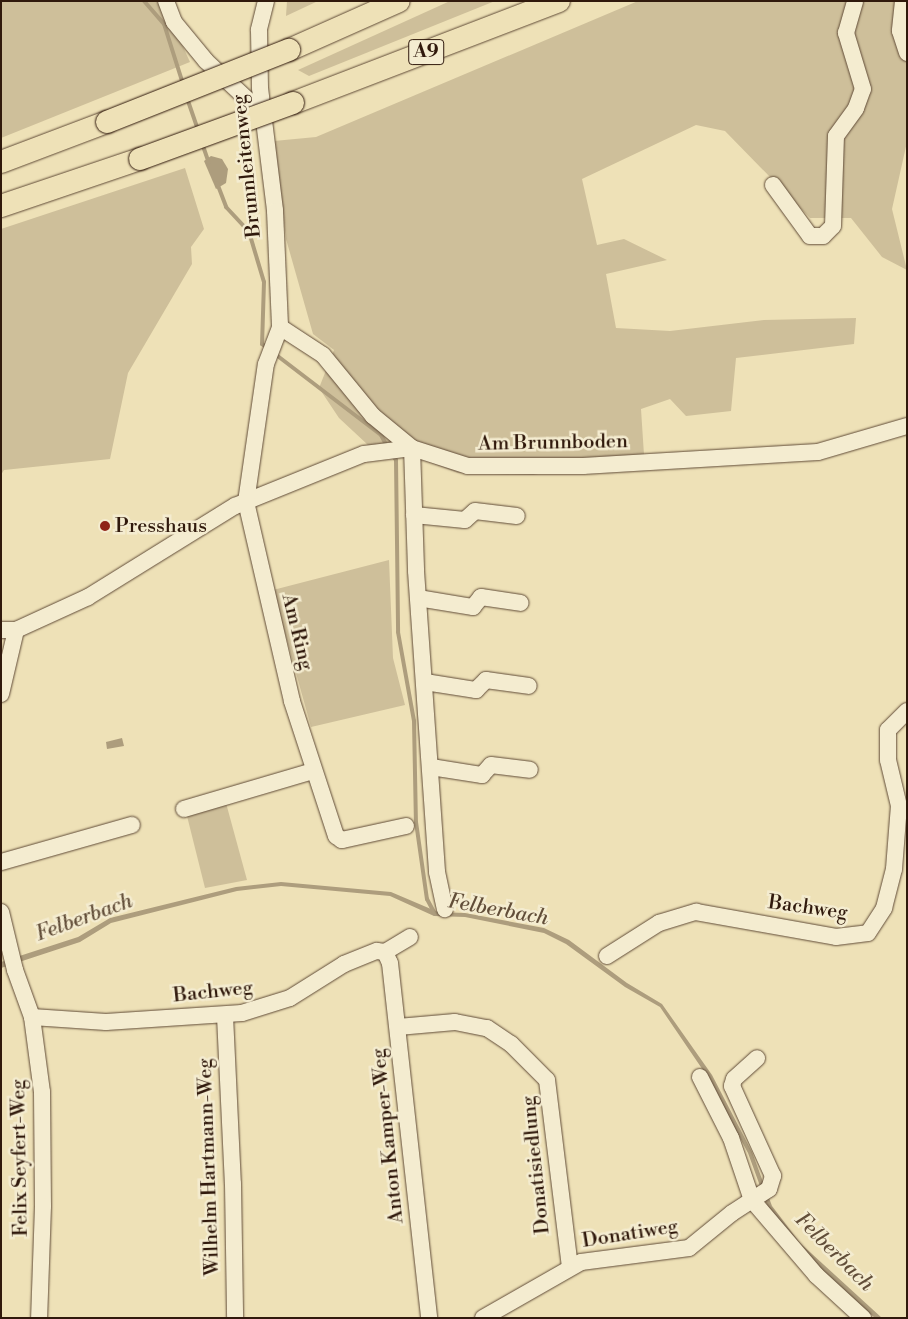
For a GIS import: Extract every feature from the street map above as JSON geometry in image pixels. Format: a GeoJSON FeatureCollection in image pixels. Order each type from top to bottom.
{"type":"FeatureCollection","features":[{"type":"Feature","properties":{"kind":"highway"},"geometry":{"type":"LineString","coordinates":[[1,162],[289,50],[399,1]]}},
{"type":"Feature","properties":{"kind":"highway","name":"A9"},"geometry":{"type":"LineString","coordinates":[[1,206],[140,159],[293,103],[559,1]]}},
{"type":"Feature","properties":{"kind":"street"},"geometry":{"type":"LineString","coordinates":[[166,1],[174,22],[206,62],[263,114]]}},
{"type":"Feature","properties":{"kind":"street","name":"Brunnleitenweg"},"geometry":{"type":"LineString","coordinates":[[246,502],[268,360],[277,335],[275,211],[263,114],[259,30],[266,1]]}},
{"type":"Feature","properties":{"kind":"street"},"geometry":{"type":"LineString","coordinates":[[773,185],[810,236],[823,236],[833,226],[836,136],[856,108],[863,89],[846,33],[855,1]]}},
{"type":"Feature","properties":{"kind":"street"},"geometry":{"type":"LineString","coordinates":[[902,1],[900,31],[907,53]]}},
{"type":"Feature","properties":{"kind":"street"},"geometry":{"type":"LineString","coordinates":[[277,335],[323,355],[373,416],[406,449],[414,515],[437,872],[444,909]]}},
{"type":"Feature","properties":{"kind":"street","name":"Am Brunnboden"},"geometry":{"type":"LineString","coordinates":[[9,630],[88,597],[246,502],[364,454],[406,449],[468,466],[583,466],[818,452],[907,426]]}},
{"type":"Feature","properties":{"kind":"street","name":"Am Ring"},"geometry":{"type":"LineString","coordinates":[[246,502],[292,701],[336,836],[342,840],[406,826]]}},
{"type":"Feature","properties":{"kind":"street"},"geometry":{"type":"LineString","coordinates":[[414,515],[465,520],[475,511],[517,516]]}},
{"type":"Feature","properties":{"kind":"street"},"geometry":{"type":"LineString","coordinates":[[418,598],[473,607],[481,597],[521,603]]}},
{"type":"Feature","properties":{"kind":"street"},"geometry":{"type":"LineString","coordinates":[[1,694],[9,630]]}},
{"type":"Feature","properties":{"kind":"street"},"geometry":{"type":"LineString","coordinates":[[425,682],[476,690],[486,680],[529,686]]}},
{"type":"Feature","properties":{"kind":"street","name":"Bachweg"},"geometry":{"type":"LineString","coordinates":[[607,956],[660,923],[696,912],[836,937],[868,934],[884,908],[894,869],[899,806],[888,760],[888,730],[907,710]]}},
{"type":"Feature","properties":{"kind":"street"},"geometry":{"type":"LineString","coordinates":[[431,767],[482,775],[491,765],[530,770]]}},
{"type":"Feature","properties":{"kind":"street"},"geometry":{"type":"LineString","coordinates":[[184,809],[313,770]]}},
{"type":"Feature","properties":{"kind":"street"},"geometry":{"type":"LineString","coordinates":[[1,862],[132,825]]}},
{"type":"Feature","properties":{"kind":"street","name":"Felix Seyfert-Weg"},"geometry":{"type":"LineString","coordinates":[[1,912],[12,959],[32,1017],[44,1119],[39,1318]]}},
{"type":"Feature","properties":{"kind":"street","name":"Bachweg"},"geometry":{"type":"LineString","coordinates":[[32,1017],[106,1022],[225,1016],[290,998],[351,961],[377,951],[385,952],[410,937]]}},
{"type":"Feature","properties":{"kind":"street","name":"Anton Kamper-Weg"},"geometry":{"type":"LineString","coordinates":[[385,952],[390,962],[398,1027],[429,1318]]}},
{"type":"Feature","properties":{"kind":"street","name":"Wilhelm Hartmann-Weg"},"geometry":{"type":"LineString","coordinates":[[225,1016],[233,1184],[235,1318]]}},
{"type":"Feature","properties":{"kind":"street","name":"Donatisiedlung"},"geometry":{"type":"LineString","coordinates":[[398,1027],[455,1022],[477,1025],[496,1032],[511,1044],[547,1080],[570,1266]]}},
{"type":"Feature","properties":{"kind":"street"},"geometry":{"type":"LineString","coordinates":[[758,1058],[734,1079],[732,1086],[773,1176],[773,1184],[761,1195]]}},
{"type":"Feature","properties":{"kind":"street"},"geometry":{"type":"LineString","coordinates":[[700,1076],[761,1195],[816,1275],[863,1318]]}},
{"type":"Feature","properties":{"kind":"street","name":"Donatiweg"},"geometry":{"type":"LineString","coordinates":[[483,1318],[570,1266],[600,1257],[689,1248],[761,1195]]}},
{"type":"Feature","properties":{"kind":"shaded area"},"geometry":{"type":"Polygon","coordinates":[[[1,1],[162,1],[190,62],[1,138],[1,1]]]}},
{"type":"Feature","properties":{"kind":"shaded area"},"geometry":{"type":"Polygon","coordinates":[[[287,1],[318,1],[286,16],[287,1]]]}},
{"type":"Feature","properties":{"kind":"shaded area"},"geometry":{"type":"Polygon","coordinates":[[[450,1],[495,1],[309,76],[298,70],[450,1]]]}},
{"type":"Feature","properties":{"kind":"shaded area"},"geometry":{"type":"Polygon","coordinates":[[[638,1],[899,1],[907,65],[907,142],[892,209],[907,270],[882,257],[851,218],[810,218],[725,131],[696,125],[582,179],[597,245],[624,239],[667,260],[606,274],[616,328],[670,331],[764,320],[856,318],[854,344],[736,358],[731,411],[686,416],[670,399],[641,409],[644,455],[533,475],[458,473],[408,454],[368,445],[339,418],[319,388],[334,350],[313,334],[286,239],[274,141],[316,137],[638,1]]]}},
{"type":"Feature","properties":{"kind":"shaded area"},"geometry":{"type":"Polygon","coordinates":[[[211,156],[222,159],[228,169],[226,183],[216,189],[204,161],[211,156]]]}},
{"type":"Feature","properties":{"kind":"shaded area"},"geometry":{"type":"Polygon","coordinates":[[[185,168],[204,229],[191,247],[192,264],[128,373],[110,459],[4,470],[1,475],[1,229],[185,168]]]}},
{"type":"Feature","properties":{"kind":"shaded area"},"geometry":{"type":"Polygon","coordinates":[[[389,560],[393,658],[405,705],[311,727],[273,590],[389,560]]]}},
{"type":"Feature","properties":{"kind":"shaded area"},"geometry":{"type":"Polygon","coordinates":[[[122,738],[124,746],[107,749],[106,742],[122,738]]]}},
{"type":"Feature","properties":{"kind":"shaded area"},"geometry":{"type":"Polygon","coordinates":[[[226,803],[247,880],[205,888],[187,816],[226,803]]]}},
{"type":"Feature","properties":{"kind":"shaded area"},"geometry":{"type":"Polygon","coordinates":[[[281,882],[391,892],[438,912],[465,913],[544,928],[569,940],[627,983],[662,1004],[712,1075],[752,1152],[772,1206],[800,1243],[882,1318],[875,1318],[821,1271],[768,1208],[748,1153],[707,1076],[660,1007],[625,987],[566,944],[544,933],[465,917],[434,916],[390,896],[281,886],[237,891],[111,923],[80,942],[1,968],[1,962],[78,937],[110,918],[236,887],[281,882]]]}},
{"type":"Feature","properties":{"kind":"waterway"},"geometry":{"type":"LineString","coordinates":[[144,1],[164,24],[183,84]]}},
{"type":"Feature","properties":{"kind":"waterway"},"geometry":{"type":"LineString","coordinates":[[187,98],[198,130]]}},
{"type":"Feature","properties":{"kind":"waterway"},"geometry":{"type":"LineString","coordinates":[[202,143],[209,163]]}},
{"type":"Feature","properties":{"kind":"waterway"},"geometry":{"type":"LineString","coordinates":[[217,183],[226,207],[249,232],[264,282],[262,344],[268,348]]}},
{"type":"Feature","properties":{"kind":"waterway"},"geometry":{"type":"LineString","coordinates":[[275,354],[381,435],[388,448]]}},
{"type":"Feature","properties":{"kind":"waterway"},"geometry":{"type":"LineString","coordinates":[[393,456],[396,460],[398,632],[414,721],[416,822],[427,899],[435,914]]}},
{"type":"Feature","properties":{"kind":"place","name":"Presshaus"},"geometry":{"type":"Point","coordinates":[105,526]}},
{"type":"Feature","properties":{"kind":"water label","name":"Felberbach"},"geometry":{"type":"Point","coordinates":[498,910]}},
{"type":"Feature","properties":{"kind":"water label","name":"Felberbach"},"geometry":{"type":"Point","coordinates":[84,918]}},
{"type":"Feature","properties":{"kind":"water label","name":"Felberbach"},"geometry":{"type":"Point","coordinates":[834,1252]}}]}
